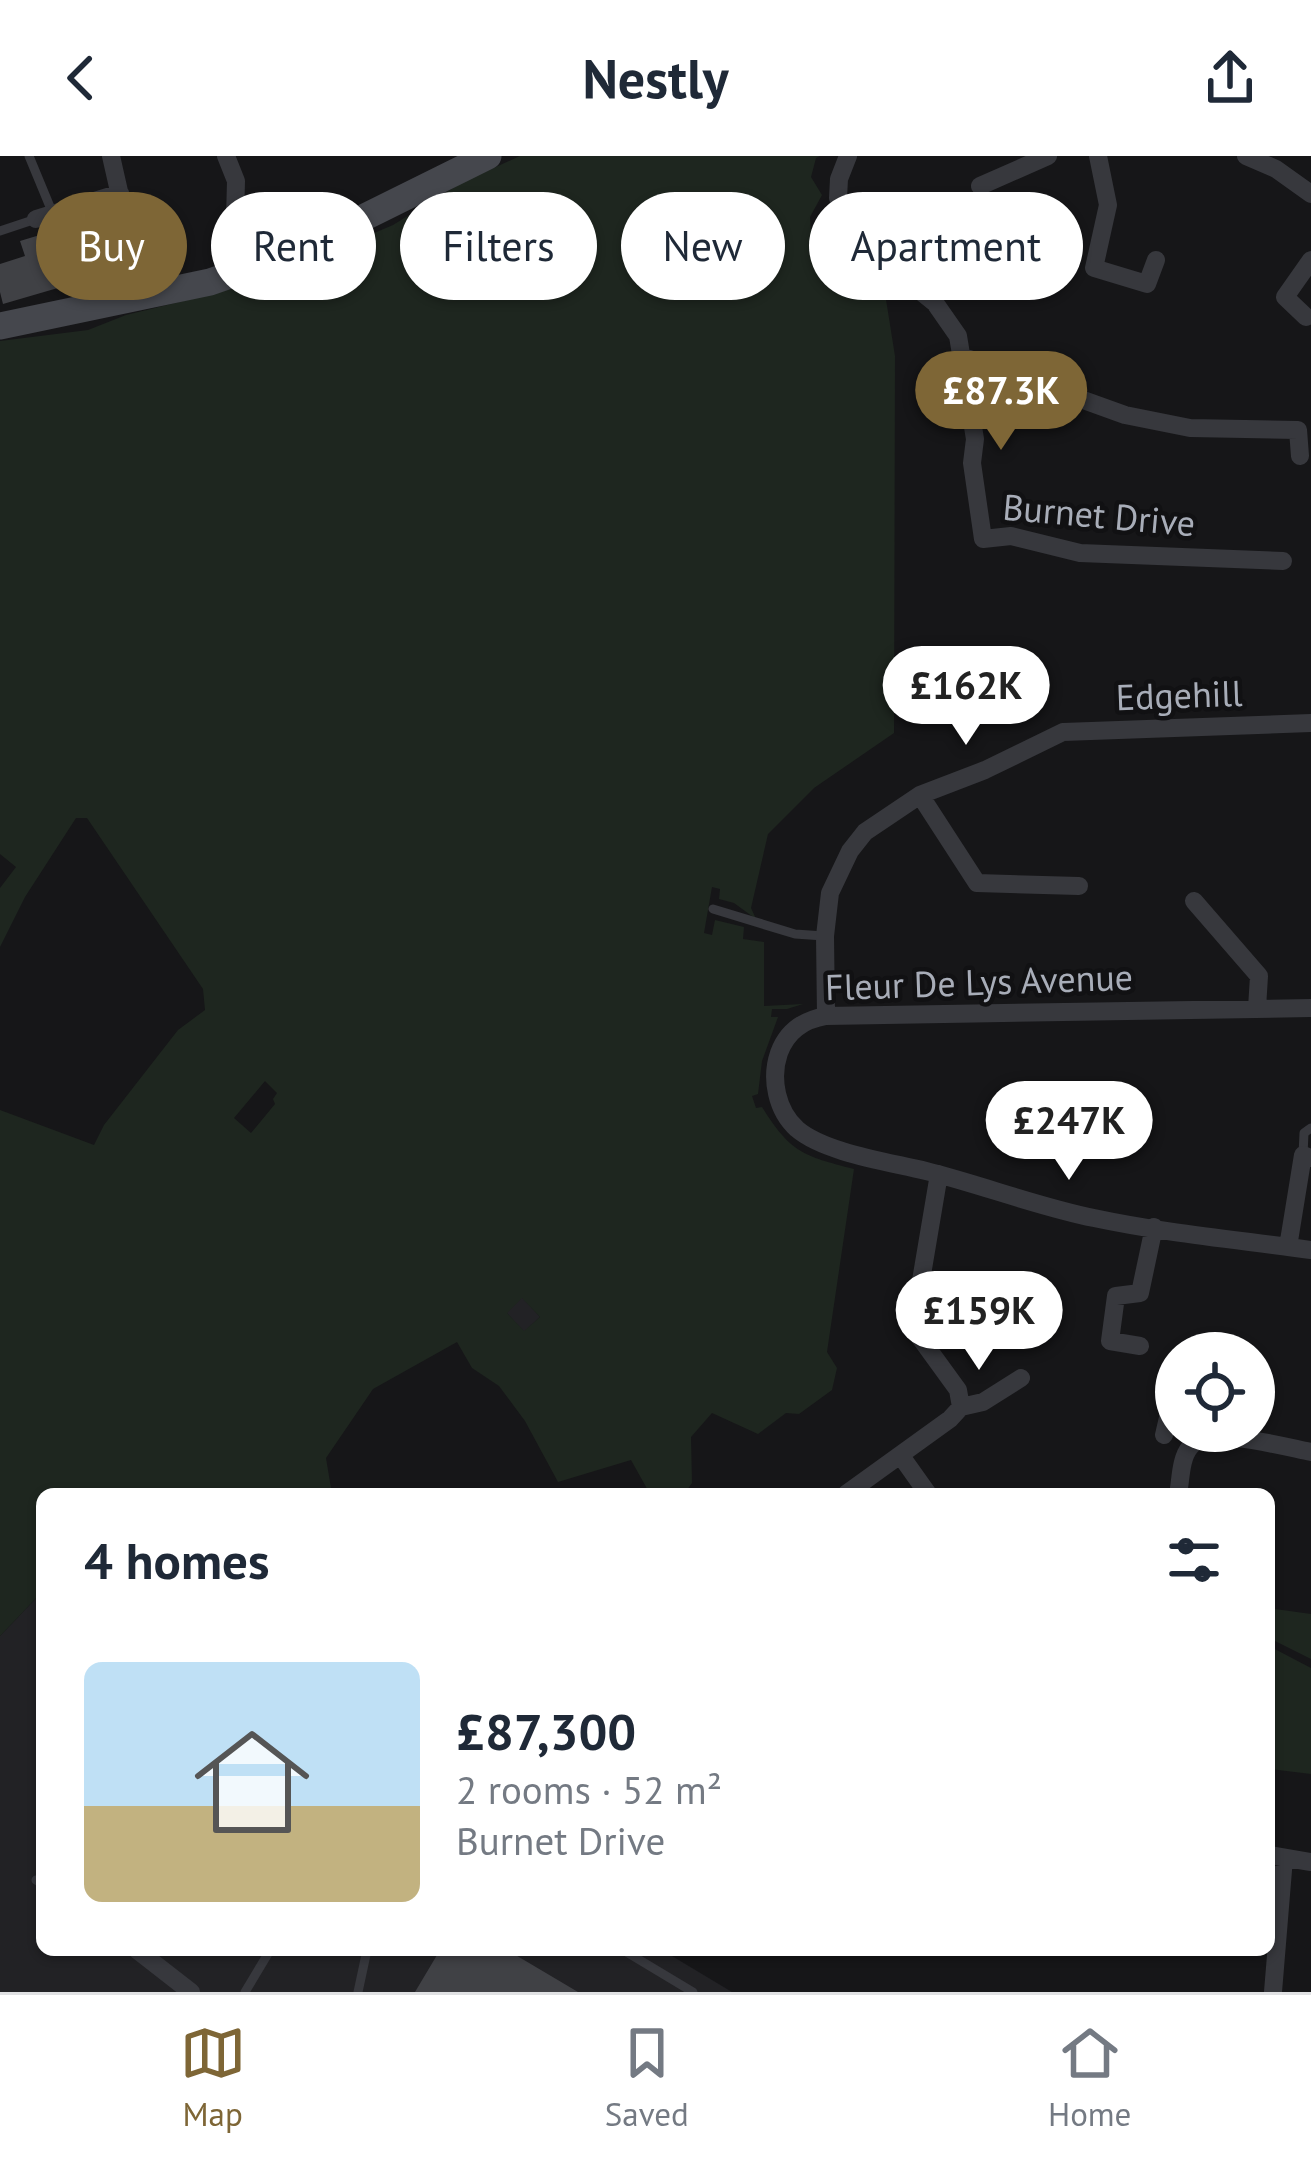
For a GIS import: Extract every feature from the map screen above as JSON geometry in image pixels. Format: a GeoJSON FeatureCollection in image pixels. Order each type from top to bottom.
{"type":"FeatureCollection","features":[{"type":"Feature","properties":{"kind":"main road"},"geometry":{"type":"LineString","coordinates":[[187,287],[288,254],[488,156]]}},
{"type":"Feature","properties":{"kind":"main road"},"geometry":{"type":"LineString","coordinates":[[0,326],[127,300]]}},
{"type":"Feature","properties":{"kind":"street"},"geometry":{"type":"LineString","coordinates":[[112,156],[120,192]]}},
{"type":"Feature","properties":{"kind":"street"},"geometry":{"type":"LineString","coordinates":[[226,156],[236,192]]}},
{"type":"Feature","properties":{"kind":"street","name":"Burnet Drive"},"geometry":{"type":"LineString","coordinates":[[848,156],[838,198],[848,217],[872,252],[935,303],[958,336],[975,439],[972,463],[983,538],[1011,536],[1080,553],[1283,561]]}},
{"type":"Feature","properties":{"kind":"street"},"geometry":{"type":"LineString","coordinates":[[980,186],[1048,156]]}},
{"type":"Feature","properties":{"kind":"street"},"geometry":{"type":"LineString","coordinates":[[1098,156],[1108,205],[1094,268],[1147,284],[1156,260]]}},
{"type":"Feature","properties":{"kind":"street"},"geometry":{"type":"LineString","coordinates":[[1246,156],[1279,163],[1311,194]]}},
{"type":"Feature","properties":{"kind":"street"},"geometry":{"type":"LineString","coordinates":[[1306,316],[1285,297],[1311,260]]}},
{"type":"Feature","properties":{"kind":"street"},"geometry":{"type":"LineString","coordinates":[[961,356],[1125,415],[1190,428],[1298,430],[1300,456]]}},
{"type":"Feature","properties":{"kind":"street","name":"Edgehill"},"geometry":{"type":"LineString","coordinates":[[826,1016],[830,893],[850,851],[866,832],[920,795],[1063,732],[1311,723]]}},
{"type":"Feature","properties":{"kind":"street"},"geometry":{"type":"LineString","coordinates":[[920,795],[977,883],[1079,886]]}},
{"type":"Feature","properties":{"kind":"street"},"geometry":{"type":"LineString","coordinates":[[1194,901],[1259,976],[1258,1008]]}},
{"type":"Feature","properties":{"kind":"street","name":"Fleur De Lys Avenue"},"geometry":{"type":"LineString","coordinates":[[939,1174],[824,1145],[793,1125],[776,1092],[775,1072],[785,1040],[794,1029],[808,1019],[826,1016],[1311,1008]]}},
{"type":"Feature","properties":{"kind":"street"},"geometry":{"type":"LineString","coordinates":[[1288,1247],[1307,1157]]}},
{"type":"Feature","properties":{"kind":"street"},"geometry":{"type":"LineString","coordinates":[[961,1407],[958,1390],[913,1328],[939,1174],[1092,1218],[1311,1250]]}},
{"type":"Feature","properties":{"kind":"street"},"geometry":{"type":"LineString","coordinates":[[1140,1346],[1110,1341],[1116,1296],[1140,1293],[1154,1227]]}},
{"type":"Feature","properties":{"kind":"street"},"geometry":{"type":"LineString","coordinates":[[855,1488],[950,1420],[961,1407],[983,1402],[1021,1378]]}},
{"type":"Feature","properties":{"kind":"street"},"geometry":{"type":"LineString","coordinates":[[1275,1446],[1311,1452]]}},
{"type":"Feature","properties":{"kind":"street"},"geometry":{"type":"LineString","coordinates":[[1179,1488],[1187,1452]]}},
{"type":"Feature","properties":{"kind":"street"},"geometry":{"type":"LineString","coordinates":[[902,1456],[924,1488]]}},
{"type":"Feature","properties":{"kind":"street"},"geometry":{"type":"LineString","coordinates":[[1275,1902],[1276,1857],[1311,1862]]}},
{"type":"Feature","properties":{"kind":"street"},"geometry":{"type":"LineString","coordinates":[[141,1956],[168,1986],[191,1992]]}},
{"type":"Feature","properties":{"kind":"street"},"geometry":{"type":"LineString","coordinates":[[1273,1992],[1274,1956]]}},
{"type":"Feature","properties":{"kind":"lane"},"geometry":{"type":"LineString","coordinates":[[29,156],[38,192]]}},
{"type":"Feature","properties":{"kind":"lane"},"geometry":{"type":"LineString","coordinates":[[0,231],[36,220]]}},
{"type":"Feature","properties":{"kind":"lane"},"geometry":{"type":"LineString","coordinates":[[713,909],[795,934],[825,937]]}},
{"type":"Feature","properties":{"kind":"lane"},"geometry":{"type":"LineString","coordinates":[[1307,1157],[1304,1132],[1311,1128]]}},
{"type":"Feature","properties":{"kind":"lane"},"geometry":{"type":"LineString","coordinates":[[245,1992],[266,1956]]}},
{"type":"Feature","properties":{"kind":"lane"},"geometry":{"type":"LineString","coordinates":[[358,1992],[364,1956]]}},
{"type":"Feature","properties":{"kind":"lane"},"geometry":{"type":"LineString","coordinates":[[633,1956],[693,1992]]}},
{"type":"Feature","properties":{"kind":"shaded area"},"geometry":{"type":"Polygon","coordinates":[[[520,156],[820,156],[811,177],[820,192],[809,192],[809,300],[886,300],[895,356],[894,733],[814,788],[768,834],[751,908],[756,919],[734,903],[719,899],[720,889],[712,887],[704,933],[712,935],[715,920],[744,927],[743,939],[764,942],[764,1006],[803,1004],[772,1009],[771,1017],[778,1017],[762,1061],[758,1094],[752,1096],[756,1108],[762,1107],[799,1150],[854,1169],[827,1352],[837,1368],[832,1390],[799,1414],[786,1413],[758,1434],[712,1413],[691,1437],[688,1488],[647,1488],[631,1460],[558,1482],[525,1421],[499,1386],[472,1368],[457,1342],[373,1389],[326,1458],[331,1488],[36,1488],[36,1598],[0,1636],[0,1110],[94,1145],[104,1125],[178,1030],[205,1010],[203,989],[87,818],[76,818],[25,897],[0,947],[0,888],[16,867],[0,854],[0,341],[88,330],[211,293],[211,300],[376,300],[376,232],[400,221],[400,300],[597,300],[597,192],[447,192],[520,156]],[[265,1081],[234,1118],[251,1133],[275,1104],[277,1093],[265,1081]],[[522,1298],[507,1313],[524,1331],[540,1317],[522,1298]]]}},
{"type":"Feature","properties":{"kind":"shaded area"},"geometry":{"type":"Polygon","coordinates":[[[522,1297],[540,1317],[524,1332],[506,1312],[522,1297]]]}},
{"type":"Feature","properties":{"kind":"shaded area"},"geometry":{"type":"Polygon","coordinates":[[[36,1598],[36,1956],[672,1956],[732,1992],[0,1992],[0,1636],[36,1598]]]}},
{"type":"Feature","properties":{"kind":"shaded area"},"geometry":{"type":"Polygon","coordinates":[[[1275,1609],[1311,1614],[1311,1659],[1275,1641],[1275,1609]]]}},
{"type":"Feature","properties":{"kind":"shaded area"},"geometry":{"type":"Polygon","coordinates":[[[1275,1649],[1311,1668],[1311,1774],[1275,1770],[1275,1649]]]}},
{"type":"Feature","properties":{"kind":"building"},"geometry":{"type":"Polygon","coordinates":[[[36,236],[36,294],[3,304],[0,264],[25,256],[20,241],[36,236]]]}},
{"type":"Feature","properties":{"kind":"building"},"geometry":{"type":"Polygon","coordinates":[[[436,1956],[517,1956],[578,1992],[415,1992],[436,1956]]]}}]}
